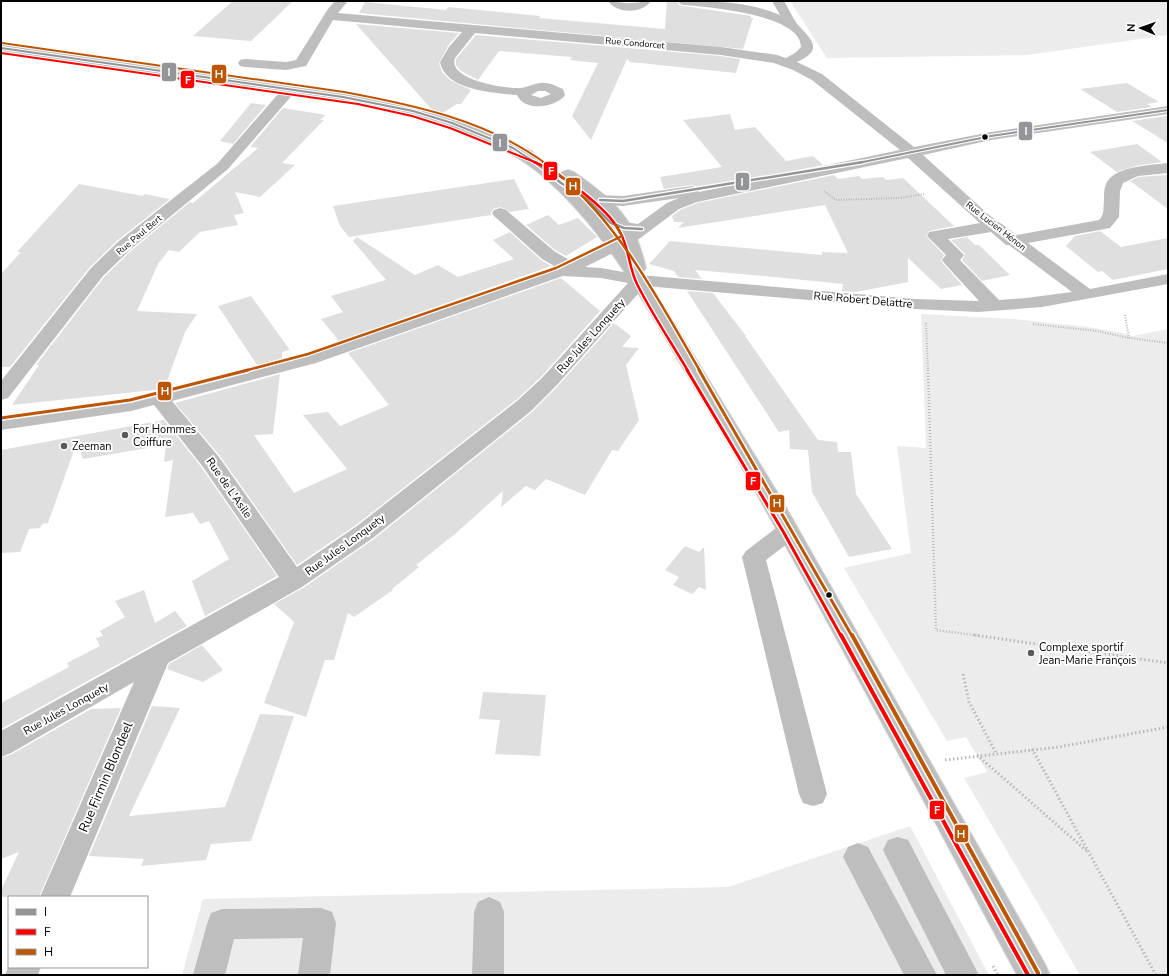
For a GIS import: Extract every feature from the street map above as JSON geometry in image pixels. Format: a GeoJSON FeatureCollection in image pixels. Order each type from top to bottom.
{"type":"FeatureCollection","features":[{"type":"Feature","properties":{"kind":"street"},"geometry":{"type":"LineString","coordinates":[[245,63],[292,66],[301,63],[336,6],[342,1]]}},
{"type":"Feature","properties":{"kind":"street"},"geometry":{"type":"LineString","coordinates":[[614,1],[618,5],[627,7],[640,6],[644,4],[645,1]]}},
{"type":"Feature","properties":{"kind":"street"},"geometry":{"type":"LineString","coordinates":[[684,1],[739,7],[775,18],[793,27]]}},
{"type":"Feature","properties":{"kind":"street"},"geometry":{"type":"LineString","coordinates":[[778,1],[793,27],[805,40],[807,48],[800,56],[787,62]]}},
{"type":"Feature","properties":{"kind":"street","name":"Rue Condorcet"},"geometry":{"type":"LineString","coordinates":[[330,16],[727,52],[787,62],[817,77],[911,152]]}},
{"type":"Feature","properties":{"kind":"street"},"geometry":{"type":"LineString","coordinates":[[471,29],[448,60],[447,67],[450,71],[458,78],[470,83],[524,92]]}},
{"type":"Feature","properties":{"kind":"street"},"geometry":{"type":"LineString","coordinates":[[1,48],[290,89],[374,102],[413,111],[452,123],[539,159],[567,174],[600,200],[628,234],[640,280],[788,530],[1034,975]]}},
{"type":"Feature","properties":{"kind":"street","name":"Rue Paul Bert"},"geometry":{"type":"LineString","coordinates":[[1,394],[97,272],[121,248],[223,166],[290,89]]}},
{"type":"Feature","properties":{"kind":"street"},"geometry":{"type":"LineString","coordinates":[[1,423],[119,407],[309,359],[568,271],[685,200],[837,167],[1023,130],[1168,110]]}},
{"type":"Feature","properties":{"kind":"street"},"geometry":{"type":"LineString","coordinates":[[513,148],[535,162],[561,183],[599,223],[628,234]]}},
{"type":"Feature","properties":{"kind":"street","name":"Rue Lucien Hénon"},"geometry":{"type":"LineString","coordinates":[[911,152],[973,210],[1086,294]]}},
{"type":"Feature","properties":{"kind":"street"},"geometry":{"type":"LineString","coordinates":[[600,200],[623,201],[837,167]]}},
{"type":"Feature","properties":{"kind":"street"},"geometry":{"type":"LineString","coordinates":[[1012,240],[1104,224],[1111,217],[1114,184],[1118,178],[1128,174],[1168,168]]}},
{"type":"Feature","properties":{"kind":"street"},"geometry":{"type":"LineString","coordinates":[[628,234],[663,203],[675,197],[703,189]]}},
{"type":"Feature","properties":{"kind":"street"},"geometry":{"type":"LineString","coordinates":[[500,213],[568,271]]}},
{"type":"Feature","properties":{"kind":"street"},"geometry":{"type":"LineString","coordinates":[[993,306],[951,260],[955,255],[935,236],[994,226]]}},
{"type":"Feature","properties":{"kind":"street","name":"Rue Robert Delattre"},"geometry":{"type":"LineString","coordinates":[[568,271],[609,274],[640,280],[915,304],[956,306],[993,306],[1042,302],[1168,279]]}},
{"type":"Feature","properties":{"kind":"street","name":"Rue Jules Lonquety"},"geometry":{"type":"LineString","coordinates":[[1,746],[294,581],[366,532],[524,406],[548,382],[640,280]]}},
{"type":"Feature","properties":{"kind":"street","name":"Rue de L'Asile"},"geometry":{"type":"LineString","coordinates":[[159,398],[211,462],[294,581]]}},
{"type":"Feature","properties":{"kind":"street"},"geometry":{"type":"LineString","coordinates":[[788,530],[754,557],[813,794]]}},
{"type":"Feature","properties":{"kind":"street","name":"Rue Firmin Blondeel"},"geometry":{"type":"LineString","coordinates":[[55,896],[158,657]]}},
{"type":"Feature","properties":{"kind":"street"},"geometry":{"type":"LineString","coordinates":[[898,850],[963,975]]}},
{"type":"Feature","properties":{"kind":"street"},"geometry":{"type":"LineString","coordinates":[[858,857],[921,975]]}},
{"type":"Feature","properties":{"kind":"street"},"geometry":{"type":"LineString","coordinates":[[488,975],[489,912]]}},
{"type":"Feature","properties":{"kind":"street"},"geometry":{"type":"LineString","coordinates":[[209,975],[222,924],[321,923],[314,975]]}},
{"type":"Feature","properties":{"kind":"path"},"geometry":{"type":"LineString","coordinates":[[819,187],[836,200],[900,198],[951,190]]}},
{"type":"Feature","properties":{"kind":"path"},"geometry":{"type":"LineString","coordinates":[[1125,315],[1129,338]]}},
{"type":"Feature","properties":{"kind":"path"},"geometry":{"type":"LineString","coordinates":[[926,319],[936,630],[1168,663]]}},
{"type":"Feature","properties":{"kind":"path"},"geometry":{"type":"LineString","coordinates":[[1028,324],[1097,332],[1168,343]]}},
{"type":"Feature","properties":{"kind":"path"},"geometry":{"type":"LineString","coordinates":[[963,674],[969,702],[996,753]]}},
{"type":"Feature","properties":{"kind":"path"},"geometry":{"type":"LineString","coordinates":[[917,764],[977,755],[1059,746],[1168,726]]}},
{"type":"Feature","properties":{"kind":"path"},"geometry":{"type":"LineString","coordinates":[[1032,749],[1156,975]]}},
{"type":"Feature","properties":{"kind":"path"},"geometry":{"type":"LineString","coordinates":[[977,755],[1089,854]]}},
{"type":"Feature","properties":{"kind":"shaded area"},"geometry":{"type":"Polygon","coordinates":[[[790,1],[1168,1],[1168,35],[1027,55],[827,58],[790,1]]]}},
{"type":"Feature","properties":{"kind":"shaded area","name":"Complexe sportif Jean-Marie François"},"geometry":{"type":"Polygon","coordinates":[[[921,314],[1013,319],[1088,327],[1132,336],[1168,329],[1168,975],[1080,975],[964,778],[987,772],[966,737],[947,741],[844,568],[911,553],[897,446],[926,448],[921,314]]]}},
{"type":"Feature","properties":{"kind":"shaded area"},"geometry":{"type":"Polygon","coordinates":[[[910,826],[989,975],[182,975],[203,899],[728,887],[910,826]]]}},
{"type":"Feature","properties":{"kind":"building"},"geometry":{"type":"Polygon","coordinates":[[[233,1],[293,1],[251,41],[193,36],[233,1]]]}},
{"type":"Feature","properties":{"kind":"building"},"geometry":{"type":"Polygon","coordinates":[[[667,1],[677,1],[679,5],[684,6],[751,16],[751,18],[753,18],[743,49],[359,13],[365,2],[446,10],[448,7],[540,16],[539,18],[665,29],[667,1]]]}},
{"type":"Feature","properties":{"kind":"building"},"geometry":{"type":"Polygon","coordinates":[[[356,24],[459,33],[448,46],[439,63],[442,72],[450,80],[471,90],[461,104],[457,104],[441,114],[433,111],[356,24]]]}},
{"type":"Feature","properties":{"kind":"building"},"geometry":{"type":"Polygon","coordinates":[[[476,35],[721,56],[740,59],[736,73],[630,62],[627,59],[591,140],[572,116],[598,63],[570,60],[572,57],[499,51],[478,80],[461,71],[456,65],[456,59],[476,35]]]}},
{"type":"Feature","properties":{"kind":"building"},"geometry":{"type":"Polygon","coordinates":[[[1127,83],[1159,102],[1147,104],[1152,107],[1117,112],[1080,89],[1127,83]]]}},
{"type":"Feature","properties":{"kind":"building"},"geometry":{"type":"Polygon","coordinates":[[[251,103],[266,105],[233,144],[220,141],[251,103]]]}},
{"type":"Feature","properties":{"kind":"building"},"geometry":{"type":"Polygon","coordinates":[[[283,108],[326,115],[320,120],[324,120],[282,163],[295,165],[260,197],[235,192],[244,213],[234,215],[238,225],[200,232],[179,252],[169,250],[158,264],[137,311],[197,314],[185,332],[164,389],[12,405],[39,365],[36,365],[104,277],[132,250],[190,202],[193,203],[258,148],[250,147],[283,108]]]}},
{"type":"Feature","properties":{"kind":"building"},"geometry":{"type":"Polygon","coordinates":[[[730,114],[735,130],[755,127],[786,161],[813,156],[823,165],[700,190],[698,187],[692,185],[664,189],[660,177],[722,167],[683,120],[730,114]]]}},
{"type":"Feature","properties":{"kind":"building"},"geometry":{"type":"Polygon","coordinates":[[[1167,116],[1168,143],[1132,121],[1167,116]]]}},
{"type":"Feature","properties":{"kind":"building"},"geometry":{"type":"Polygon","coordinates":[[[1137,144],[1162,162],[1135,166],[1117,172],[1090,152],[1137,144]]]}},
{"type":"Feature","properties":{"kind":"building"},"geometry":{"type":"Polygon","coordinates":[[[834,175],[838,179],[859,176],[862,179],[883,177],[886,180],[903,178],[954,226],[929,231],[926,236],[944,255],[941,261],[962,285],[941,289],[908,258],[908,282],[856,292],[842,291],[843,284],[695,270],[702,279],[678,277],[674,271],[649,264],[670,241],[822,255],[822,252],[848,253],[825,205],[678,228],[684,222],[674,222],[672,216],[680,210],[697,203],[834,175]]]}},
{"type":"Feature","properties":{"kind":"building"},"geometry":{"type":"Polygon","coordinates":[[[1168,175],[1168,209],[1130,181],[1138,177],[1168,175]]]}},
{"type":"Feature","properties":{"kind":"building"},"geometry":{"type":"Polygon","coordinates":[[[514,179],[529,209],[510,212],[500,207],[493,209],[491,215],[349,237],[340,226],[333,206],[514,179]]]}},
{"type":"Feature","properties":{"kind":"building"},"geometry":{"type":"Polygon","coordinates":[[[79,184],[143,196],[144,194],[170,199],[118,240],[90,267],[10,367],[1,367],[1,274],[21,252],[17,252],[79,184]]]}},
{"type":"Feature","properties":{"kind":"building"},"geometry":{"type":"Polygon","coordinates":[[[548,215],[559,225],[578,218],[597,237],[566,256],[555,250],[526,225],[548,215]]]}},
{"type":"Feature","properties":{"kind":"building"},"geometry":{"type":"Polygon","coordinates":[[[1100,231],[1121,247],[1168,238],[1168,269],[1113,280],[1102,271],[1098,272],[1066,246],[1075,236],[1100,231]]]}},
{"type":"Feature","properties":{"kind":"building"},"geometry":{"type":"Polygon","coordinates":[[[510,232],[541,260],[551,266],[339,341],[321,319],[343,312],[331,296],[386,280],[353,241],[357,237],[415,275],[438,265],[458,277],[514,259],[493,240],[510,232]]]}},
{"type":"Feature","properties":{"kind":"building"},"geometry":{"type":"Polygon","coordinates":[[[967,237],[975,245],[979,245],[1010,275],[982,281],[962,260],[965,254],[951,240],[967,237]]]}},
{"type":"Feature","properties":{"kind":"building"},"geometry":{"type":"Polygon","coordinates":[[[561,278],[600,311],[541,377],[516,400],[356,525],[297,565],[220,456],[175,403],[280,374],[273,434],[254,435],[294,493],[347,469],[303,415],[328,412],[340,426],[389,405],[348,353],[561,278]]]}},
{"type":"Feature","properties":{"kind":"building"},"geometry":{"type":"Polygon","coordinates":[[[687,291],[713,293],[746,336],[818,440],[837,442],[838,452],[851,452],[856,494],[892,549],[849,557],[812,492],[808,450],[790,449],[789,430],[779,432],[687,291]]]}},
{"type":"Feature","properties":{"kind":"building"},"geometry":{"type":"Polygon","coordinates":[[[251,296],[290,350],[282,352],[282,359],[257,365],[218,306],[251,296]]]}},
{"type":"Feature","properties":{"kind":"building"},"geometry":{"type":"Polygon","coordinates":[[[614,323],[631,336],[622,347],[639,348],[626,365],[639,420],[618,451],[612,450],[585,495],[546,479],[535,490],[526,486],[501,507],[503,491],[455,534],[416,565],[419,567],[392,589],[393,590],[354,617],[348,613],[334,660],[325,660],[306,717],[264,703],[294,622],[274,604],[303,588],[374,539],[532,412],[557,387],[614,323]]]}},
{"type":"Feature","properties":{"kind":"building"},"geometry":{"type":"Polygon","coordinates":[[[164,420],[202,468],[277,576],[205,616],[192,581],[229,559],[209,521],[200,524],[193,513],[165,517],[173,460],[164,462],[166,445],[83,459],[77,442],[48,523],[42,524],[40,528],[29,529],[20,552],[1,553],[1,450],[164,420]]]}},
{"type":"Feature","properties":{"kind":"building"},"geometry":{"type":"Polygon","coordinates":[[[685,546],[699,552],[704,547],[706,590],[699,587],[692,594],[673,585],[679,577],[665,570],[685,546]]]}},
{"type":"Feature","properties":{"kind":"building"},"geometry":{"type":"Polygon","coordinates":[[[144,590],[155,623],[175,611],[187,626],[1,729],[1,703],[69,667],[67,663],[100,646],[96,638],[103,636],[100,631],[125,617],[115,601],[144,590]]]}},
{"type":"Feature","properties":{"kind":"building"},"geometry":{"type":"Polygon","coordinates":[[[202,645],[223,670],[203,682],[167,669],[169,664],[202,645]]]}},
{"type":"Feature","properties":{"kind":"building"},"geometry":{"type":"Polygon","coordinates":[[[483,692],[546,695],[540,756],[495,754],[500,720],[479,719],[483,692]]]}},
{"type":"Feature","properties":{"kind":"building"},"geometry":{"type":"Polygon","coordinates":[[[152,706],[180,708],[129,816],[225,807],[260,714],[294,716],[251,841],[211,844],[206,860],[141,866],[144,859],[89,856],[152,706]]]}},
{"type":"Feature","properties":{"kind":"building"},"geometry":{"type":"Polygon","coordinates":[[[121,708],[39,896],[1,897],[1,890],[19,852],[1,859],[1,758],[12,754],[91,709],[121,708]]]}},
{"type":"Feature","properties":{"kind":"transit line","name":"H"},"geometry":{"type":"LineString","coordinates":[[2,43],[344,92],[400,103],[455,118],[482,128],[533,154],[556,171],[591,205],[607,224],[637,265],[676,329],[810,561],[1038,973]]}},
{"type":"Feature","properties":{"kind":"transit line","name":"I"},"geometry":{"type":"LineString","coordinates":[[1,48],[343,97],[413,111],[452,123],[513,148],[535,162],[561,183],[586,198],[611,223],[624,228],[642,229]]}},
{"type":"Feature","properties":{"kind":"transit line","name":"F"},"geometry":{"type":"LineString","coordinates":[[1,53],[358,104],[412,116],[450,128],[537,163],[587,195],[600,207],[620,231],[636,283],[784,533],[1028,975]]}},
{"type":"Feature","properties":{"kind":"transit line","name":"I"},"geometry":{"type":"LineString","coordinates":[[600,200],[623,201],[703,189],[786,174],[837,167],[991,136],[1168,110]]}},
{"type":"Feature","properties":{"kind":"transit line","name":"H"},"geometry":{"type":"LineString","coordinates":[[1,418],[130,400],[308,354],[556,268],[622,236],[615,224]]}},
{"type":"Feature","properties":{"kind":"place","name":"For Hommes Coiffure"},"geometry":{"type":"Point","coordinates":[125,435]}},
{"type":"Feature","properties":{"kind":"place","name":"Zeeman"},"geometry":{"type":"Point","coordinates":[64,446]}},
{"type":"Feature","properties":{"kind":"place","name":"Complexe sportif Jean-Marie François"},"geometry":{"type":"Point","coordinates":[1031,653]}}]}
